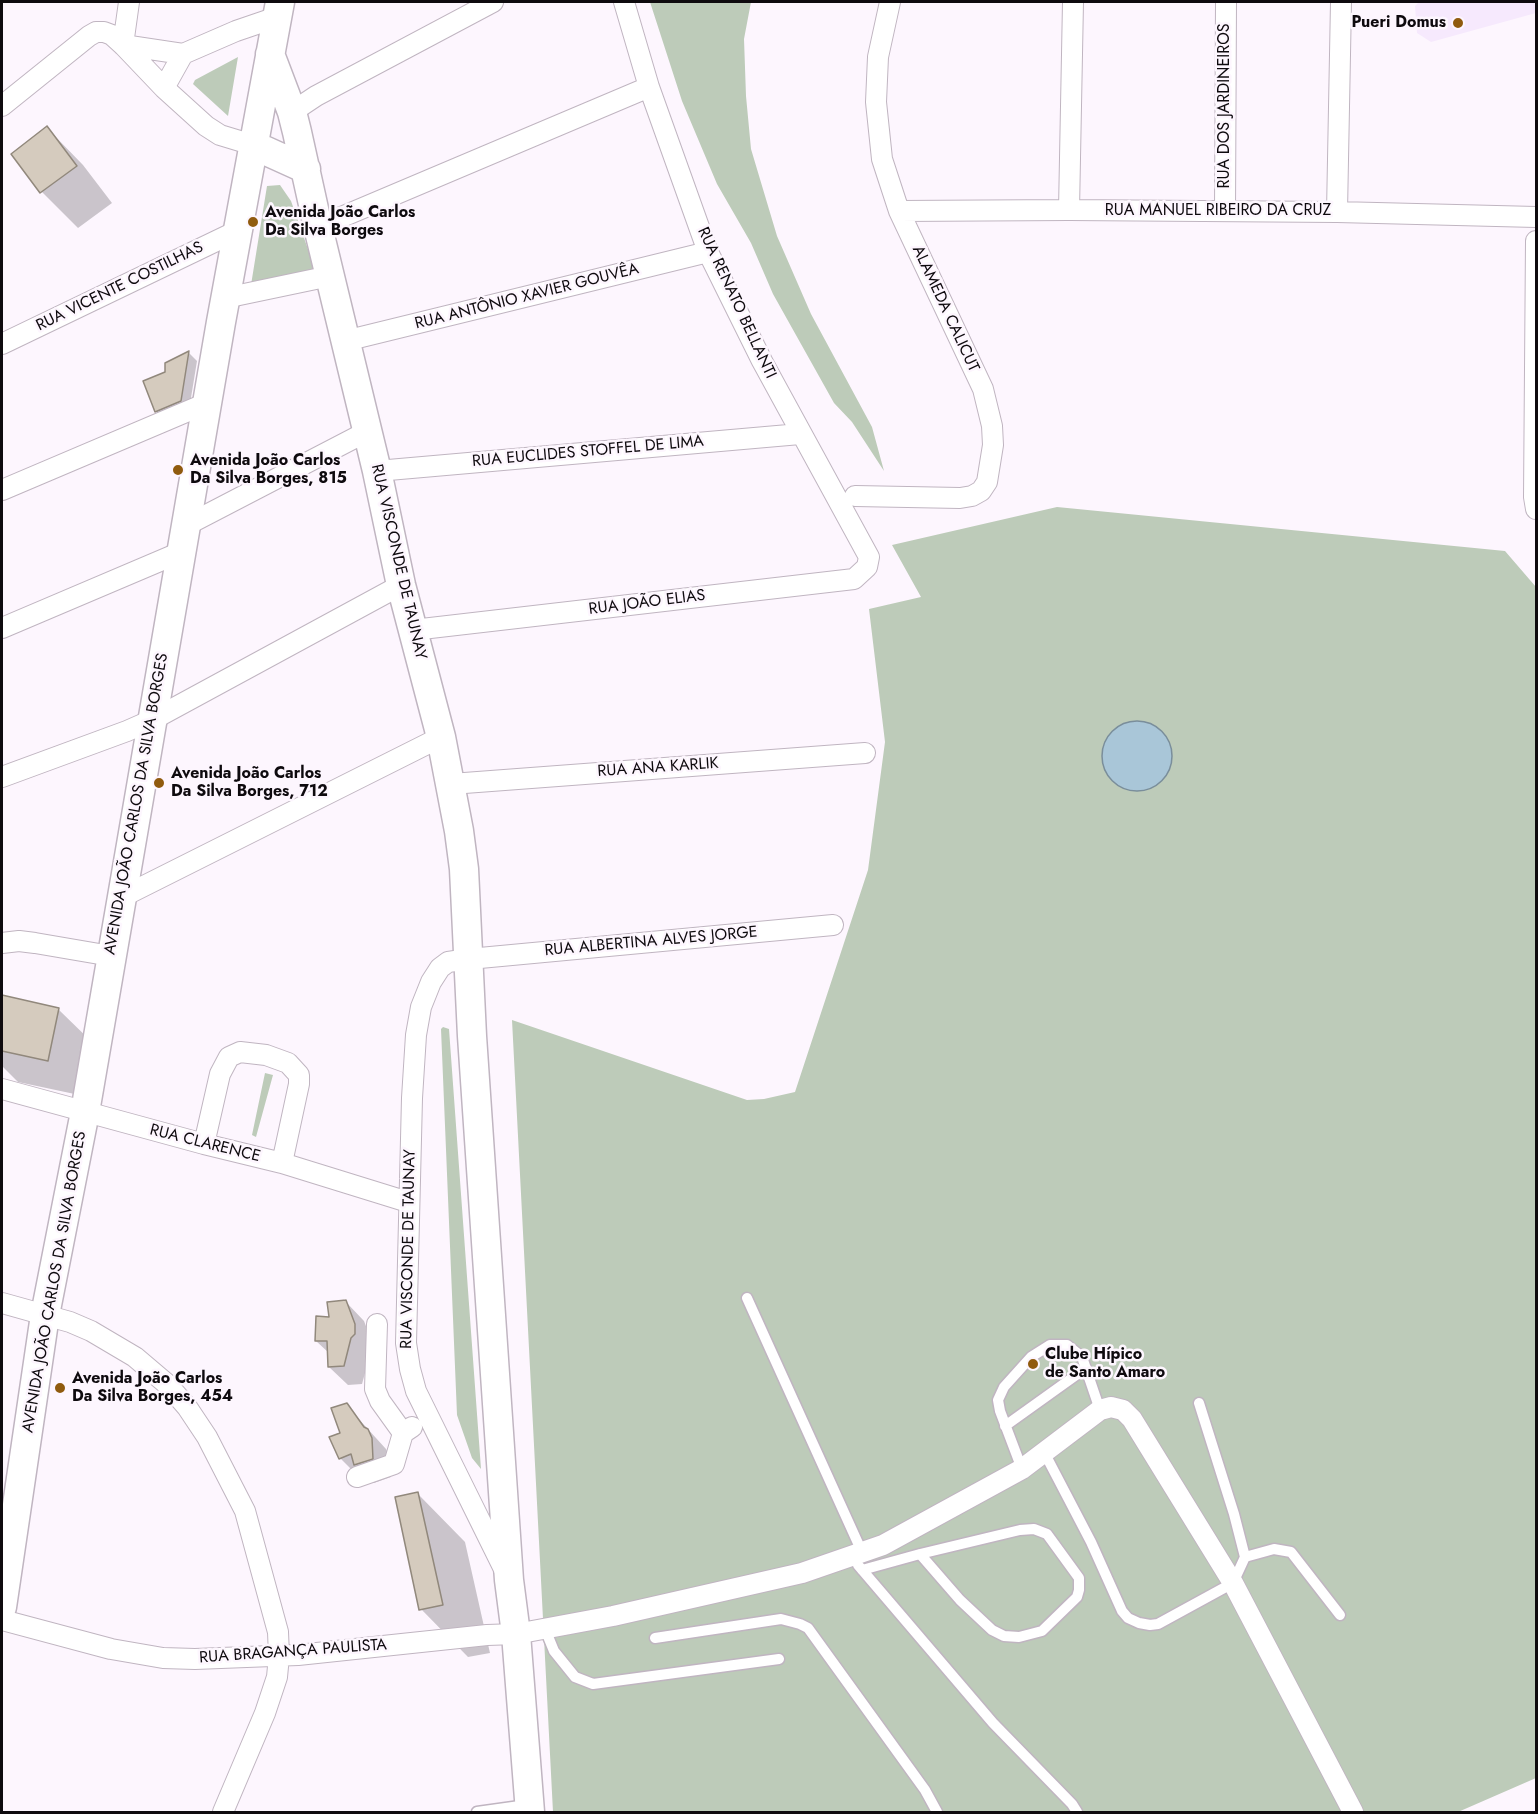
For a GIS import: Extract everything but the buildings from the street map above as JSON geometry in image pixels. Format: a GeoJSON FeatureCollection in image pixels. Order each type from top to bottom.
{"type":"FeatureCollection","features":[{"type":"Feature","properties":{"kind":"street"},"geometry":{"type":"LineString","coordinates":[[123,45],[129,2]]}},
{"type":"Feature","properties":{"kind":"street"},"geometry":{"type":"LineString","coordinates":[[292,112],[316,96],[493,2]]}},
{"type":"Feature","properties":{"kind":"street","name":"RUA RENATO BELLANTI"},"geometry":{"type":"LineString","coordinates":[[624,2],[649,87],[708,252],[800,434],[869,557]]}},
{"type":"Feature","properties":{"kind":"street","name":"ALAMEDA CALICUT"},"geometry":{"type":"LineString","coordinates":[[855,496],[960,498],[972,496],[981,491],[987,482],[993,445],[992,426],[982,389],[899,211],[882,159],[876,102],[878,57],[890,2]]}},
{"type":"Feature","properties":{"kind":"street"},"geometry":{"type":"LineString","coordinates":[[1069,210],[1073,2]]}},
{"type":"Feature","properties":{"kind":"street","name":"RUA DOS JARDINEIROS"},"geometry":{"type":"LineString","coordinates":[[1225,211],[1226,2]]}},
{"type":"Feature","properties":{"kind":"street"},"geometry":{"type":"LineString","coordinates":[[1337,212],[1341,2]]}},
{"type":"Feature","properties":{"kind":"street"},"geometry":{"type":"LineString","coordinates":[[123,45],[183,54],[236,31],[278,9]]}},
{"type":"Feature","properties":{"kind":"street","name":"AVENIDA JOÃO CARLOS DA SILVA BORGES"},"geometry":{"type":"LineString","coordinates":[[2,1607],[45,1315],[85,1112],[225,298],[278,9]]}},
{"type":"Feature","properties":{"kind":"street"},"geometry":{"type":"LineString","coordinates":[[2,106],[89,36],[96,32],[104,32],[112,35],[123,45],[164,88],[206,126],[220,135],[253,145],[306,170]]}},
{"type":"Feature","properties":{"kind":"street"},"geometry":{"type":"LineString","coordinates":[[164,88],[183,54]]}},
{"type":"Feature","properties":{"kind":"street","name":"RUA VISCONDE DE TAUNAY"},"geometry":{"type":"LineString","coordinates":[[270,54],[292,112],[368,431],[401,585],[441,737],[464,869],[509,1580],[516,1634],[530,1809]]}},
{"type":"Feature","properties":{"kind":"street"},"geometry":{"type":"LineString","coordinates":[[318,227],[649,87]]}},
{"type":"Feature","properties":{"kind":"street","name":"RUA MANUEL RIBEIRO DA CRUZ"},"geometry":{"type":"LineString","coordinates":[[899,211],[1337,212],[1536,217]]}},
{"type":"Feature","properties":{"kind":"street","name":"RUA VICENTE COSTILHAS"},"geometry":{"type":"LineString","coordinates":[[2,344],[239,230]]}},
{"type":"Feature","properties":{"kind":"street"},"geometry":{"type":"LineString","coordinates":[[1536,241],[1534,497],[1536,508]]}},
{"type":"Feature","properties":{"kind":"street","name":"RUA ANTÔNIO XAVIER GOUVÊA"},"geometry":{"type":"LineString","coordinates":[[345,340],[708,252]]}},
{"type":"Feature","properties":{"kind":"street"},"geometry":{"type":"LineString","coordinates":[[225,298],[330,276]]}},
{"type":"Feature","properties":{"kind":"street"},"geometry":{"type":"LineString","coordinates":[[2,490],[207,403]]}},
{"type":"Feature","properties":{"kind":"street"},"geometry":{"type":"LineString","coordinates":[[2,628],[184,539],[281,478],[368,431]]}},
{"type":"Feature","properties":{"kind":"street","name":"RUA EUCLIDES STOFFEL DE LIMA"},"geometry":{"type":"LineString","coordinates":[[377,471],[800,434]]}},
{"type":"Feature","properties":{"kind":"street","name":"RUA JOÃO ELIAS"},"geometry":{"type":"LineString","coordinates":[[413,630],[854,579],[867,567],[869,557]]}},
{"type":"Feature","properties":{"kind":"street"},"geometry":{"type":"LineString","coordinates":[[2,777],[152,720],[401,585]]}},
{"type":"Feature","properties":{"kind":"street"},"geometry":{"type":"LineString","coordinates":[[122,897],[441,737]]}},
{"type":"Feature","properties":{"kind":"street","name":"RUA ANA KARLIK"},"geometry":{"type":"LineString","coordinates":[[451,784],[865,753]]}},
{"type":"Feature","properties":{"kind":"street","name":"RUA ALBERTINA ALVES JORGE"},"geometry":{"type":"LineString","coordinates":[[469,959],[833,925]]}},
{"type":"Feature","properties":{"kind":"street"},"geometry":{"type":"LineString","coordinates":[[2,943],[19,941],[111,956]]}},
{"type":"Feature","properties":{"kind":"street","name":"RUA VISCONDE DE TAUNAY"},"geometry":{"type":"LineString","coordinates":[[469,959],[448,962],[440,968],[421,1006],[416,1035],[408,1202],[406,1343],[413,1380],[428,1417],[509,1580]]}},
{"type":"Feature","properties":{"kind":"street"},"geometry":{"type":"LineString","coordinates":[[204,1144],[220,1074],[229,1058],[240,1052],[266,1055],[288,1063],[299,1075],[282,1163]]}},
{"type":"Feature","properties":{"kind":"street","name":"RUA CLARENCE"},"geometry":{"type":"LineString","coordinates":[[2,1089],[282,1163],[408,1202]]}},
{"type":"Feature","properties":{"kind":"street"},"geometry":{"type":"LineString","coordinates":[[2,1304],[45,1315],[91,1331],[135,1357],[168,1385],[187,1407],[207,1437],[245,1511],[278,1632],[279,1656],[277,1677],[265,1713],[223,1812]]}},
{"type":"Feature","properties":{"kind":"street"},"geometry":{"type":"LineString","coordinates":[[377,1324],[375,1389],[380,1401],[403,1433]]}},
{"type":"Feature","properties":{"kind":"street"},"geometry":{"type":"LineString","coordinates":[[1100,1410],[1111,1407],[1123,1410],[1132,1419],[1233,1583],[1353,1812]]}},
{"type":"Feature","properties":{"kind":"street","name":"RUA BRAGANÇA PAULISTA"},"geometry":{"type":"LineString","coordinates":[[2,1620],[111,1649],[163,1658],[195,1659],[279,1656],[516,1634],[624,1614],[858,1559],[1022,1469],[1100,1410]]}},
{"type":"Feature","properties":{"kind":"street"},"geometry":{"type":"LineString","coordinates":[[357,1477],[394,1464],[403,1433],[428,1417]]}},
{"type":"Feature","properties":{"kind":"lane"},"geometry":{"type":"LineString","coordinates":[[747,1298],[858,1559],[993,1723],[1072,1804],[1077,1812]]}},
{"type":"Feature","properties":{"kind":"lane"},"geometry":{"type":"LineString","coordinates":[[1022,1469],[1000,1412],[998,1400],[1004,1387],[1031,1357],[1050,1345],[1068,1345],[1082,1357],[1100,1410]]}},
{"type":"Feature","properties":{"kind":"lane"},"geometry":{"type":"LineString","coordinates":[[1005,1426],[1086,1368]]}},
{"type":"Feature","properties":{"kind":"lane"},"geometry":{"type":"LineString","coordinates":[[1044,1452],[1091,1542],[1122,1611],[1128,1618],[1150,1625],[1158,1624],[1233,1583],[1245,1557],[1199,1403]]}},
{"type":"Feature","properties":{"kind":"lane"},"geometry":{"type":"LineString","coordinates":[[858,1559],[920,1554],[1020,1530],[1041,1530],[1047,1534],[1078,1578],[1079,1590],[1077,1597],[1042,1631],[1019,1637],[1004,1636],[992,1630],[960,1600],[920,1554]]}},
{"type":"Feature","properties":{"kind":"lane"},"geometry":{"type":"LineString","coordinates":[[1245,1557],[1274,1549],[1291,1552],[1340,1615]]}},
{"type":"Feature","properties":{"kind":"lane"},"geometry":{"type":"LineString","coordinates":[[655,1638],[781,1619],[808,1628],[925,1790],[937,1812]]}},
{"type":"Feature","properties":{"kind":"lane"},"geometry":{"type":"LineString","coordinates":[[545,1629],[554,1651],[575,1677],[593,1684],[779,1659]]}},
{"type":"Feature","properties":{"kind":"lane"},"geometry":{"type":"LineString","coordinates":[[477,1812],[530,1809]]}},
{"type":"Feature","properties":{"kind":"shaded area","name":"Pueri Domus"},"geometry":{"type":"Polygon","coordinates":[[[1419,2],[1536,2],[1536,13],[1431,42],[1417,33],[1415,6],[1419,2]]]}},
{"type":"Feature","properties":{"kind":"green space"},"geometry":{"type":"Polygon","coordinates":[[[650,2],[751,2],[744,39],[751,149],[777,236],[811,314],[872,427],[884,471],[852,422],[834,403],[773,294],[751,243],[717,184],[682,101],[650,2]]]}},
{"type":"Feature","properties":{"kind":"green space"},"geometry":{"type":"Polygon","coordinates":[[[238,57],[228,116],[193,84],[195,80],[238,57]]]}},
{"type":"Feature","properties":{"kind":"green space"},"geometry":{"type":"Polygon","coordinates":[[[280,185],[291,201],[316,272],[251,285],[267,186],[280,185]]]}},
{"type":"Feature","properties":{"kind":"green space","name":"Clube Hípico de Santo Amaro"},"geometry":{"type":"Polygon","coordinates":[[[1057,507],[1505,551],[1536,587],[1536,1778],[1458,1812],[553,1812],[512,1020],[747,1100],[764,1099],[795,1092],[868,870],[885,742],[869,609],[921,597],[892,545],[1057,507]]]}},
{"type":"Feature","properties":{"kind":"green space"},"geometry":{"type":"Polygon","coordinates":[[[443,1027],[449,1029],[481,1469],[472,1458],[457,1415],[441,1029],[443,1027]]]}},
{"type":"Feature","properties":{"kind":"green space"},"geometry":{"type":"Polygon","coordinates":[[[265,1073],[273,1075],[256,1137],[252,1135],[265,1073]]]}},
{"type":"Feature","properties":{"kind":"water"},"geometry":{"type":"Polygon","coordinates":[[[1137,721],[1150,724],[1162,731],[1169,743],[1172,756],[1169,769],[1162,781],[1150,788],[1137,791],[1124,788],[1112,781],[1105,769],[1102,756],[1105,743],[1112,731],[1124,724],[1137,721]]]}},
{"type":"Feature","properties":{"kind":"place","name":"Pueri Domus"},"geometry":{"type":"Point","coordinates":[1458,23]}},
{"type":"Feature","properties":{"kind":"place","name":"Avenida João Carlos Da Silva Borges"},"geometry":{"type":"Point","coordinates":[253,222]}},
{"type":"Feature","properties":{"kind":"place","name":"Avenida João Carlos Da Silva Borges, 815"},"geometry":{"type":"Point","coordinates":[178,470]}},
{"type":"Feature","properties":{"kind":"place","name":"Avenida João Carlos Da Silva Borges, 712"},"geometry":{"type":"Point","coordinates":[159,783]}},
{"type":"Feature","properties":{"kind":"place","name":"Clube Hípico de Santo Amaro"},"geometry":{"type":"Point","coordinates":[1033,1364]}},
{"type":"Feature","properties":{"kind":"place","name":"Avenida João Carlos Da Silva Borges, 454"},"geometry":{"type":"Point","coordinates":[60,1388]}}]}
